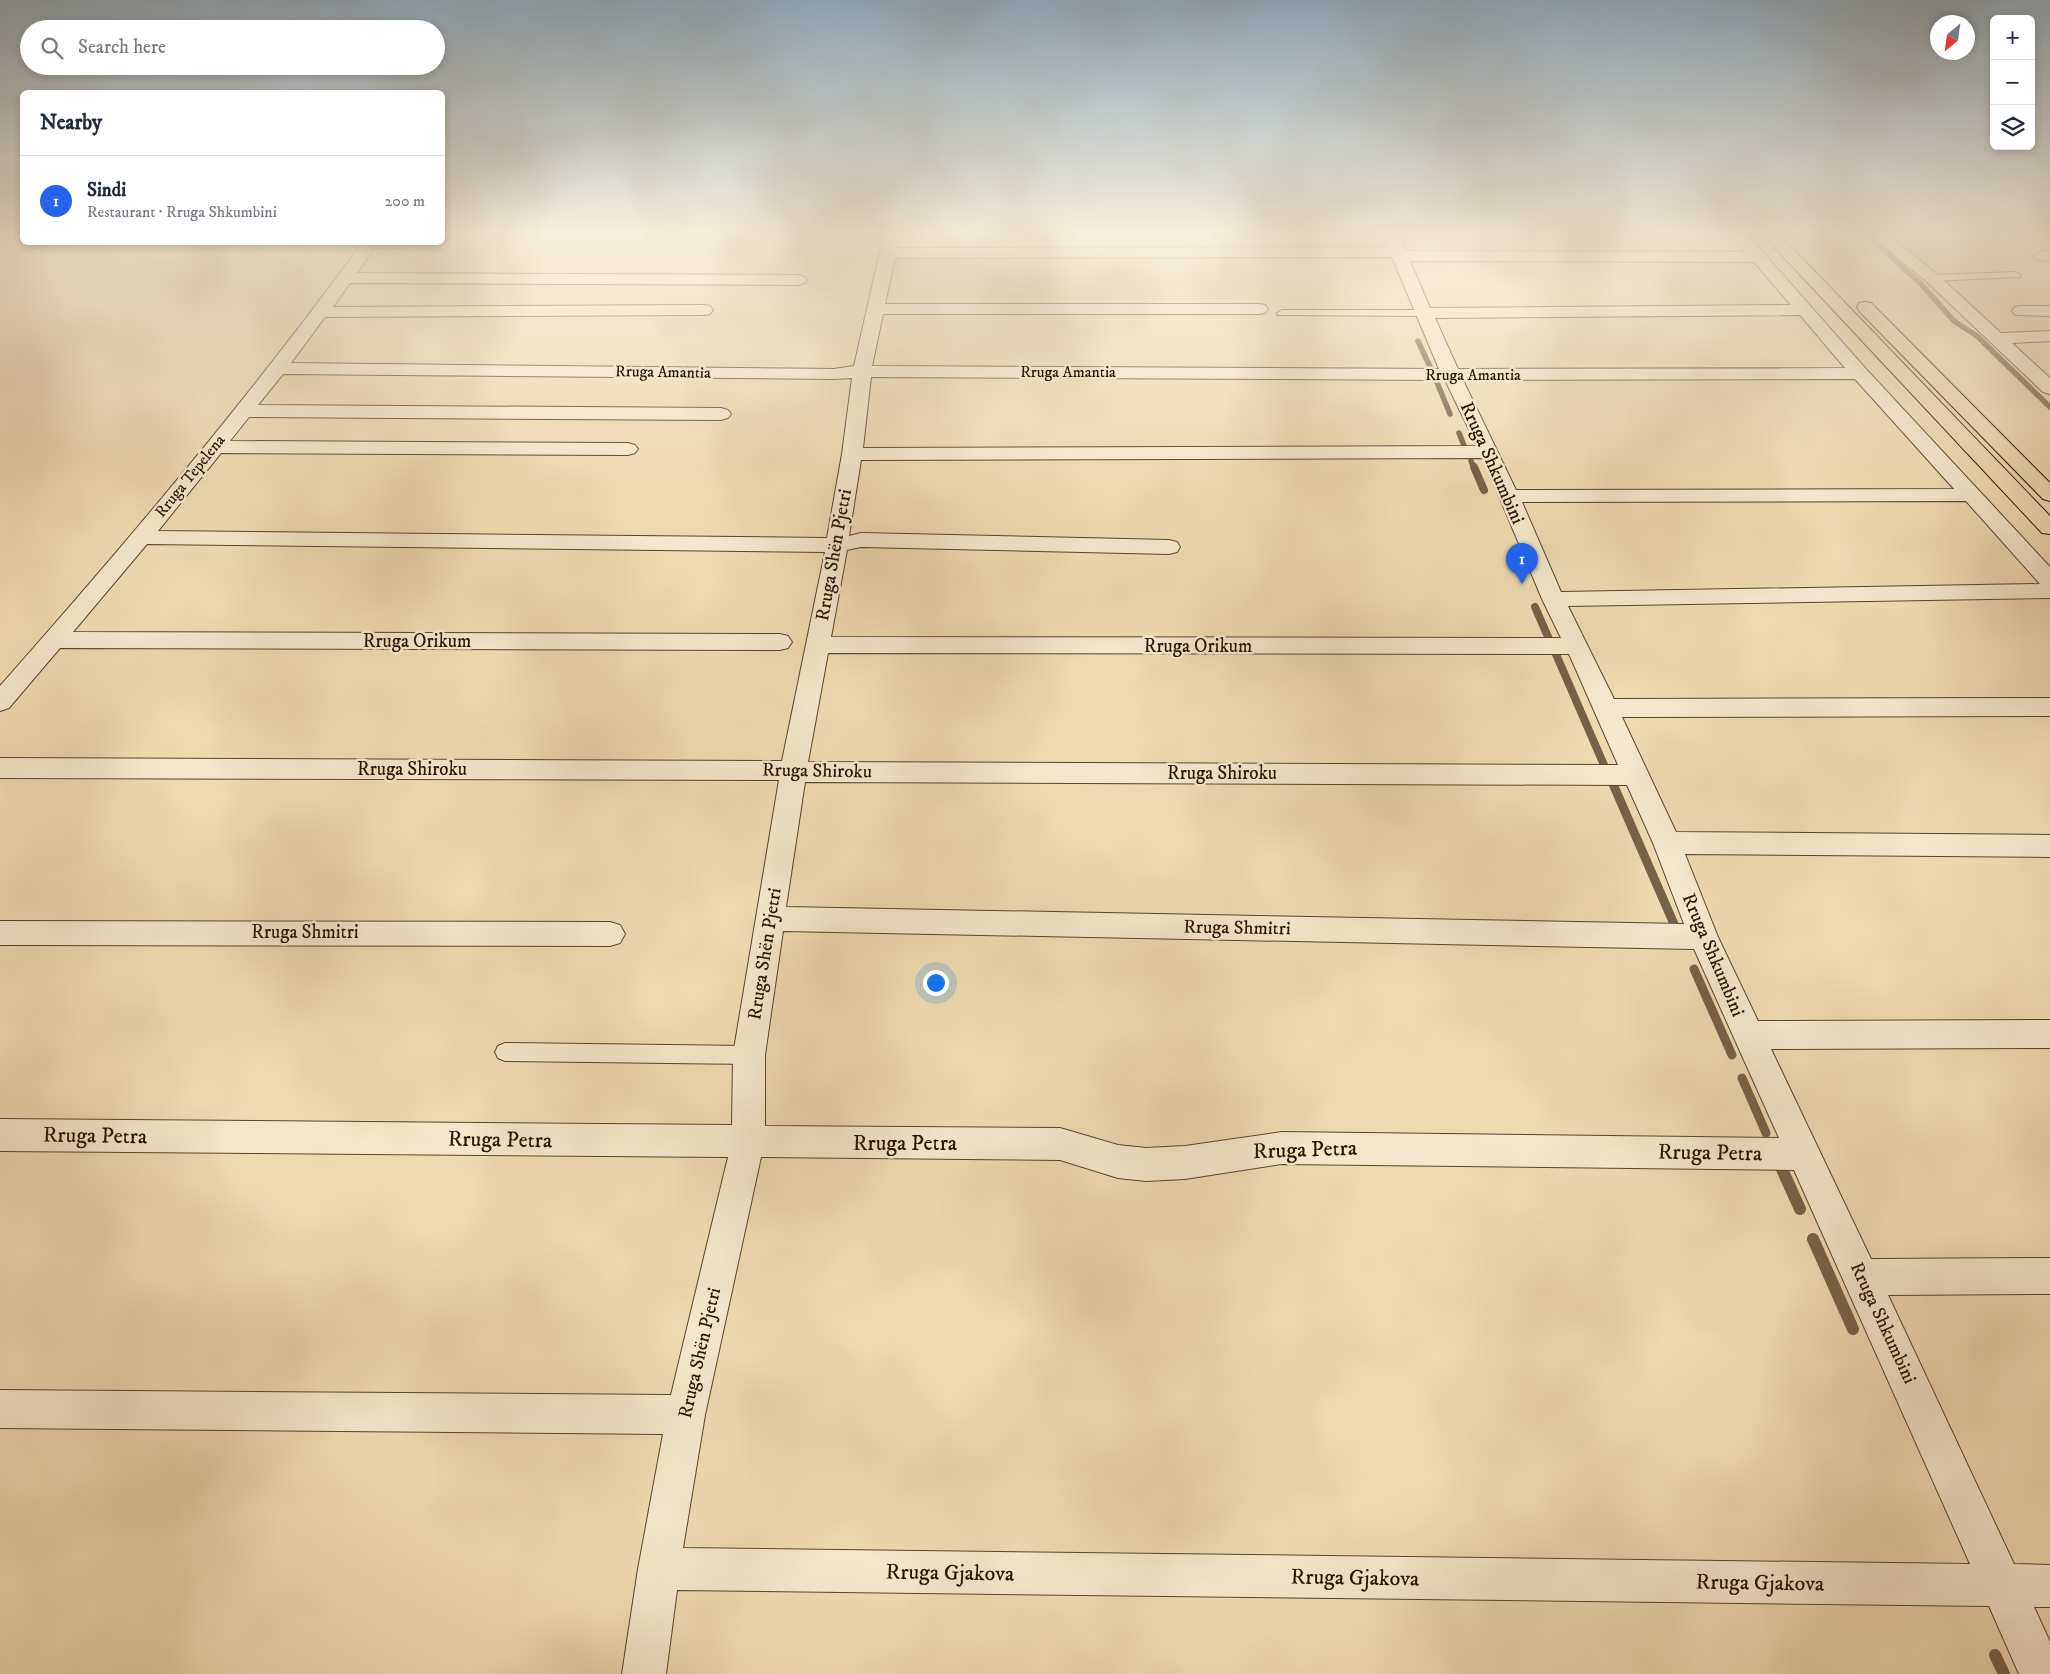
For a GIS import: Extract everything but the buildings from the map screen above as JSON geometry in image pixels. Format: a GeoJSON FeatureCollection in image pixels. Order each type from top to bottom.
{"type":"FeatureCollection","features":[{"type":"Feature","properties":{"kind":"main road"},"geometry":{"type":"LineString","coordinates":[[1844,312],[2050,528]]}},
{"type":"Feature","properties":{"kind":"main road"},"geometry":{"type":"LineString","coordinates":[[1870,312],[2050,495]]}},
{"type":"Feature","properties":{"kind":"street","name":"Rruga Tepelena"},"geometry":{"type":"LineString","coordinates":[[0,702],[140,537],[323,312]]}},
{"type":"Feature","properties":{"kind":"street","name":"Rruga Shën Pjetri"},"geometry":{"type":"LineString","coordinates":[[644,1674],[659,1569],[686,1414],[748,1142],[749,1055],[771,919],[775,770],[818,645],[852,454],[862,371],[875,312]]}},
{"type":"Feature","properties":{"kind":"street"},"geometry":{"type":"LineString","coordinates":[[1426,314],[1604,312]]}},
{"type":"Feature","properties":{"kind":"street"},"geometry":{"type":"LineString","coordinates":[[1807,312],[2050,581]]}},
{"type":"Feature","properties":{"kind":"street"},"geometry":{"type":"LineString","coordinates":[[1968,312],[2050,388]]}},
{"type":"Feature","properties":{"kind":"street","name":"Rruga Shkumbini"},"geometry":{"type":"LineString","coordinates":[[1426,314],[1451,375],[1490,452],[1553,599],[1577,646],[1634,775],[1667,843],[1703,937],[1862,1277],[2042,1674]]}},
{"type":"Feature","properties":{"kind":"street"},"geometry":{"type":"LineString","coordinates":[[1995,338],[2050,336]]}},
{"type":"Feature","properties":{"kind":"street","name":"Rruga Amantia"},"geometry":{"type":"LineString","coordinates":[[277,368],[834,374],[862,371],[1451,375],[1860,373]]}},
{"type":"Feature","properties":{"kind":"street"},"geometry":{"type":"LineString","coordinates":[[242,411],[721,414]]}},
{"type":"Feature","properties":{"kind":"street"},"geometry":{"type":"LineString","coordinates":[[213,447],[628,449]]}},
{"type":"Feature","properties":{"kind":"street"},"geometry":{"type":"LineString","coordinates":[[852,454],[1490,452]]}},
{"type":"Feature","properties":{"kind":"street"},"geometry":{"type":"LineString","coordinates":[[1508,496],[1973,495]]}},
{"type":"Feature","properties":{"kind":"street"},"geometry":{"type":"LineString","coordinates":[[140,537],[837,545],[861,540],[1169,547]]}},
{"type":"Feature","properties":{"kind":"street"},"geometry":{"type":"LineString","coordinates":[[1553,599],[2050,591]]}},
{"type":"Feature","properties":{"kind":"street","name":"Rruga Orikum"},"geometry":{"type":"LineString","coordinates":[[54,640],[780,642]]}},
{"type":"Feature","properties":{"kind":"street","name":"Rruga Orikum"},"geometry":{"type":"LineString","coordinates":[[818,645],[1577,646]]}},
{"type":"Feature","properties":{"kind":"street"},"geometry":{"type":"LineString","coordinates":[[1604,708],[2050,707]]}},
{"type":"Feature","properties":{"kind":"street","name":"Rruga Shiroku"},"geometry":{"type":"LineString","coordinates":[[0,768],[1634,775]]}},
{"type":"Feature","properties":{"kind":"street"},"geometry":{"type":"LineString","coordinates":[[1667,843],[2050,846]]}},
{"type":"Feature","properties":{"kind":"street","name":"Rruga Shmitri"},"geometry":{"type":"LineString","coordinates":[[771,919],[1703,937]]}},
{"type":"Feature","properties":{"kind":"street","name":"Rruga Shmitri"},"geometry":{"type":"LineString","coordinates":[[0,933],[610,934]]}},
{"type":"Feature","properties":{"kind":"street"},"geometry":{"type":"LineString","coordinates":[[1748,1035],[2050,1034]]}},
{"type":"Feature","properties":{"kind":"street","name":"Rruga Petra"},"geometry":{"type":"LineString","coordinates":[[0,1135],[1060,1144],[1079,1147],[1109,1160],[1154,1165],[1189,1164],[1247,1151],[1282,1148],[1805,1154]]}},
{"type":"Feature","properties":{"kind":"street"},"geometry":{"type":"LineString","coordinates":[[1862,1277],[2050,1276]]}},
{"type":"Feature","properties":{"kind":"street"},"geometry":{"type":"LineString","coordinates":[[0,1409],[686,1414]]}},
{"type":"Feature","properties":{"kind":"street","name":"Rruga Gjakova"},"geometry":{"type":"LineString","coordinates":[[659,1569],[2050,1586]]}},
{"type":"Feature","properties":{"kind":"lane"},"geometry":{"type":"LineString","coordinates":[[1291,312],[1426,314]]}},
{"type":"Feature","properties":{"kind":"lane"},"geometry":{"type":"LineString","coordinates":[[506,1052],[749,1055]]}},
{"type":"Feature","properties":{"kind":"waterway"},"geometry":{"type":"LineString","coordinates":[[1946,312],[1954,321],[1977,336],[2050,407]]}},
{"type":"Feature","properties":{"kind":"waterway"},"geometry":{"type":"LineString","coordinates":[[1418,341],[1431,369]]}},
{"type":"Feature","properties":{"kind":"waterway"},"geometry":{"type":"LineString","coordinates":[[1436,380],[1450,414]]}},
{"type":"Feature","properties":{"kind":"waterway"},"geometry":{"type":"LineString","coordinates":[[1459,433],[1465,448]]}},
{"type":"Feature","properties":{"kind":"waterway"},"geometry":{"type":"LineString","coordinates":[[1471,461],[1474,468]]}},
{"type":"Feature","properties":{"kind":"waterway"},"geometry":{"type":"LineString","coordinates":[[1474,467],[1484,490]]}},
{"type":"Feature","properties":{"kind":"waterway"},"geometry":{"type":"LineString","coordinates":[[1535,607],[1549,639]]}},
{"type":"Feature","properties":{"kind":"waterway"},"geometry":{"type":"LineString","coordinates":[[1555,652],[1604,765]]}},
{"type":"Feature","properties":{"kind":"waterway"},"geometry":{"type":"LineString","coordinates":[[1613,784],[1674,924]]}},
{"type":"Feature","properties":{"kind":"waterway"},"geometry":{"type":"LineString","coordinates":[[1694,969],[1732,1055]]}},
{"type":"Feature","properties":{"kind":"waterway"},"geometry":{"type":"LineString","coordinates":[[1742,1078],[1766,1133]]}},
{"type":"Feature","properties":{"kind":"waterway"},"geometry":{"type":"LineString","coordinates":[[1781,1167],[1800,1209]]}},
{"type":"Feature","properties":{"kind":"waterway"},"geometry":{"type":"LineString","coordinates":[[1813,1239],[1853,1329]]}},
{"type":"Feature","properties":{"kind":"waterway"},"geometry":{"type":"LineString","coordinates":[[1995,1655],[2004,1674]]}},
{"type":"Feature","properties":{"kind":"place","name":"Sindi"},"geometry":{"type":"Point","coordinates":[1522,584]}}]}
